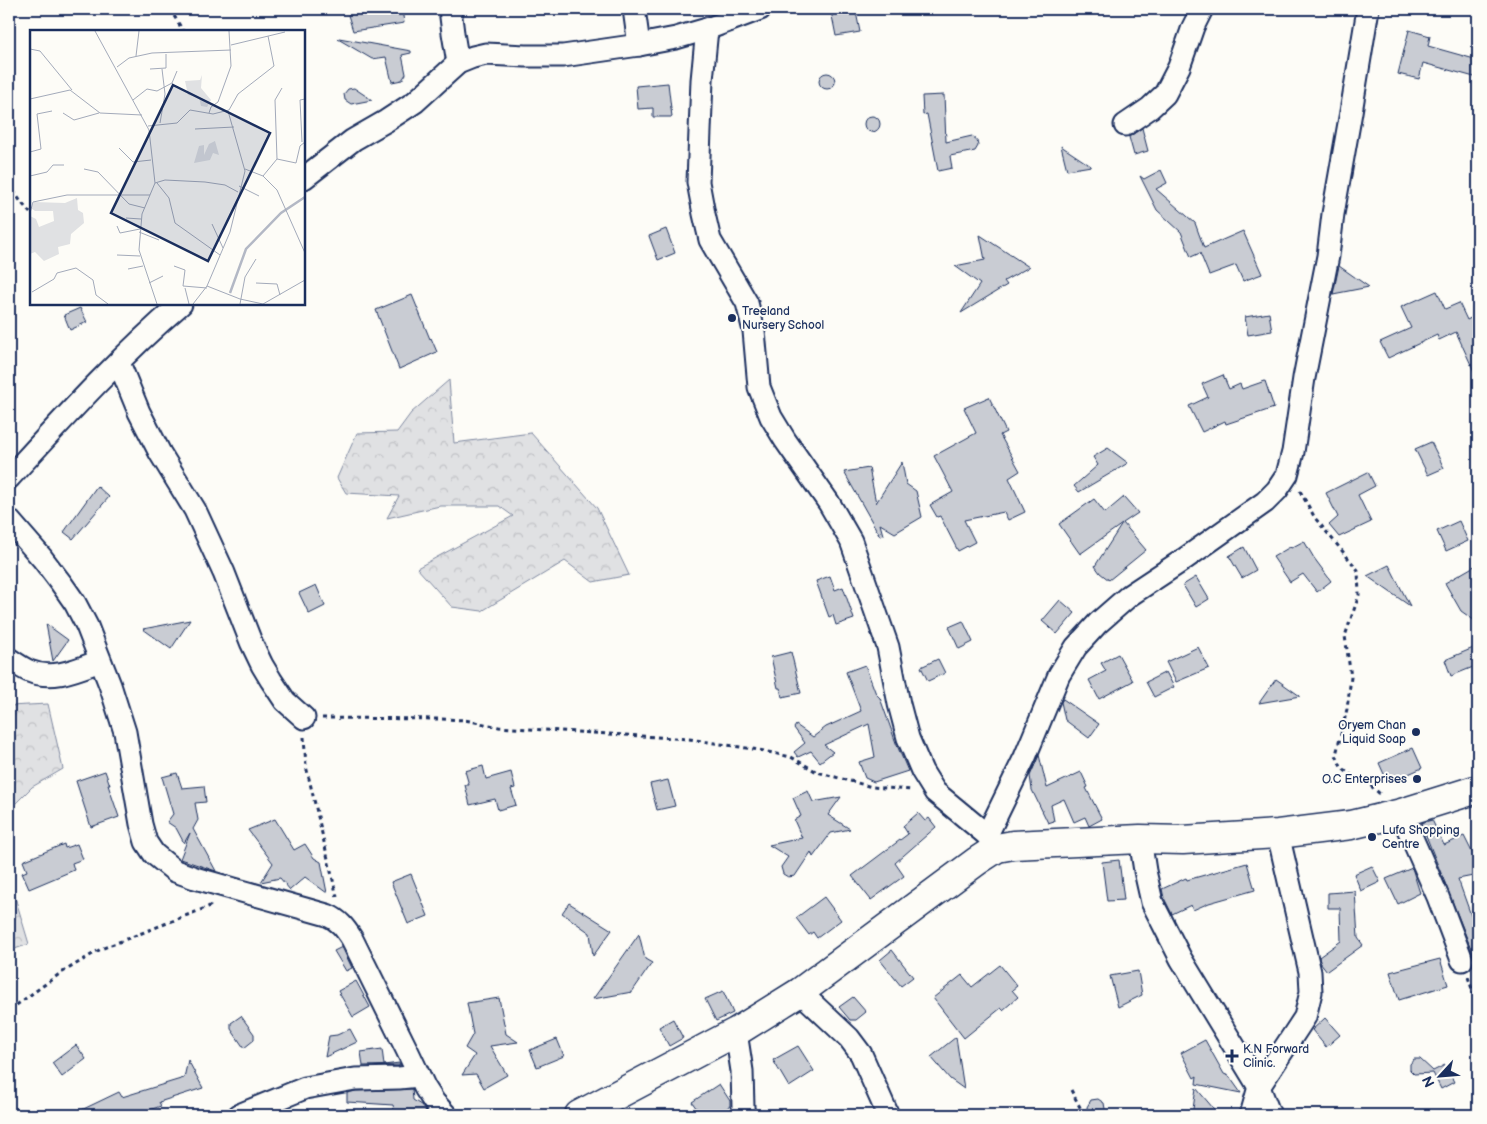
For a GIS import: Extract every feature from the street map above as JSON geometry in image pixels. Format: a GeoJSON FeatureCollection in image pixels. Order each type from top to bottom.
{"type":"FeatureCollection","features":[{"type":"Feature","properties":{"kind":"street"},"geometry":{"type":"LineString","coordinates":[[450,9],[458,63]]}},
{"type":"Feature","properties":{"kind":"street"},"geometry":{"type":"LineString","coordinates":[[634,9],[639,45]]}},
{"type":"Feature","properties":{"kind":"street"},"geometry":{"type":"LineString","coordinates":[[305,177],[353,140],[415,102],[458,63],[473,57],[486,54],[563,56],[639,45],[676,38],[707,29],[760,9]]}},
{"type":"Feature","properties":{"kind":"street"},"geometry":{"type":"LineString","coordinates":[[1125,125],[1150,108],[1165,94],[1179,66],[1193,27],[1202,9]]}},
{"type":"Feature","properties":{"kind":"street"},"geometry":{"type":"LineString","coordinates":[[579,1115],[736,1032],[800,992],[977,860],[992,842],[1059,675],[1076,647],[1098,623],[1130,595],[1265,502],[1277,490],[1287,475],[1293,452],[1304,378],[1328,256],[1333,214],[1352,112],[1368,9]]}},
{"type":"Feature","properties":{"kind":"street"},"geometry":{"type":"LineString","coordinates":[[707,29],[702,80],[698,182],[710,240],[747,303],[754,331],[760,387],[771,417],[829,504],[851,541],[888,647],[908,738],[922,771],[935,792],[992,842],[1013,845],[1183,840],[1278,834],[1351,825],[1401,813],[1478,789]]}},
{"type":"Feature","properties":{"kind":"street"},"geometry":{"type":"LineString","coordinates":[[9,478],[102,379],[180,305]]}},
{"type":"Feature","properties":{"kind":"street"},"geometry":{"type":"LineString","coordinates":[[119,363],[160,453],[195,510],[262,664],[285,701],[304,718]]}},
{"type":"Feature","properties":{"kind":"street"},"geometry":{"type":"LineString","coordinates":[[9,520],[42,558],[75,603],[87,626],[125,732],[141,824],[146,842],[154,854],[175,871],[232,889],[327,914],[344,926],[425,1088],[446,1115]]}},
{"type":"Feature","properties":{"kind":"street"},"geometry":{"type":"LineString","coordinates":[[9,659],[29,671],[50,676],[100,660]]}},
{"type":"Feature","properties":{"kind":"street"},"geometry":{"type":"LineString","coordinates":[[1401,813],[1438,897],[1462,960]]}},
{"type":"Feature","properties":{"kind":"street"},"geometry":{"type":"LineString","coordinates":[[1251,1115],[1259,1087],[1305,1017],[1310,992],[1310,972],[1278,834]]}},
{"type":"Feature","properties":{"kind":"street"},"geometry":{"type":"LineString","coordinates":[[1140,840],[1152,902],[1181,959],[1259,1087],[1270,1115]]}},
{"type":"Feature","properties":{"kind":"street"},"geometry":{"type":"LineString","coordinates":[[800,992],[849,1038],[860,1054],[888,1115]]}},
{"type":"Feature","properties":{"kind":"street"},"geometry":{"type":"LineString","coordinates":[[736,1032],[742,1071],[744,1115]]}},
{"type":"Feature","properties":{"kind":"street"},"geometry":{"type":"LineString","coordinates":[[239,1115],[305,1088],[355,1079],[419,1076]]}},
{"type":"Feature","properties":{"kind":"path"},"geometry":{"type":"LineString","coordinates":[[170,9],[182,30]]}},
{"type":"Feature","properties":{"kind":"path"},"geometry":{"type":"LineString","coordinates":[[9,184],[30,213]]}},
{"type":"Feature","properties":{"kind":"path"},"geometry":{"type":"LineString","coordinates":[[1287,475],[1298,488],[1315,518],[1358,570],[1359,595],[1345,636],[1351,677],[1347,709],[1336,755],[1341,767],[1349,774],[1369,784],[1401,813]]}},
{"type":"Feature","properties":{"kind":"path"},"geometry":{"type":"LineString","coordinates":[[344,926],[306,766],[304,718],[465,720],[508,728],[689,739],[791,757],[817,772],[872,787],[935,792]]}},
{"type":"Feature","properties":{"kind":"path"},"geometry":{"type":"LineString","coordinates":[[9,1008],[15,1006],[58,975],[100,949],[208,907],[232,889]]}},
{"type":"Feature","properties":{"kind":"path"},"geometry":{"type":"LineString","coordinates":[[1462,960],[1478,1007]]}},
{"type":"Feature","properties":{"kind":"path"},"geometry":{"type":"LineString","coordinates":[[1071,1090],[1084,1115]]}},
{"type":"Feature","properties":{"kind":"green space"},"geometry":{"type":"Polygon","coordinates":[[[449,380],[454,443],[531,433],[597,508],[629,575],[593,582],[565,561],[482,611],[452,607],[417,568],[513,516],[499,506],[440,506],[387,518],[399,496],[346,493],[337,478],[357,433],[397,432],[411,413],[449,380]]]}},
{"type":"Feature","properties":{"kind":"green space"},"geometry":{"type":"Polygon","coordinates":[[[48,704],[63,769],[32,787],[9,810],[9,706],[48,704]]]}},
{"type":"Feature","properties":{"kind":"green space"},"geometry":{"type":"Polygon","coordinates":[[[9,877],[29,944],[9,951],[9,877]]]}},
{"type":"Feature","properties":{"kind":"building"},"geometry":{"type":"Polygon","coordinates":[[[369,9],[402,9],[404,23],[353,31],[348,15],[369,9]]]}},
{"type":"Feature","properties":{"kind":"building"},"geometry":{"type":"Polygon","coordinates":[[[851,9],[852,13],[856,12],[860,32],[836,36],[831,11],[851,9]]]}},
{"type":"Feature","properties":{"kind":"building"},"geometry":{"type":"Polygon","coordinates":[[[1409,30],[1430,36],[1428,46],[1478,60],[1478,78],[1423,63],[1419,79],[1398,74],[1409,30]]]}},
{"type":"Feature","properties":{"kind":"building"},"geometry":{"type":"Polygon","coordinates":[[[339,38],[411,51],[411,53],[402,55],[406,74],[402,80],[392,82],[386,57],[372,59],[339,38]]]}},
{"type":"Feature","properties":{"kind":"building"},"geometry":{"type":"Polygon","coordinates":[[[827,73],[835,81],[827,89],[819,81],[827,73]]]}},
{"type":"Feature","properties":{"kind":"building"},"geometry":{"type":"Polygon","coordinates":[[[668,83],[672,117],[653,117],[653,108],[638,109],[636,86],[668,83]]]}},
{"type":"Feature","properties":{"kind":"building"},"geometry":{"type":"Polygon","coordinates":[[[354,88],[372,100],[351,104],[345,100],[344,94],[348,89],[354,88]]]}},
{"type":"Feature","properties":{"kind":"building"},"geometry":{"type":"Polygon","coordinates":[[[944,95],[946,142],[972,136],[977,140],[978,146],[975,151],[950,156],[952,168],[938,171],[927,114],[923,115],[922,96],[944,95]]]}},
{"type":"Feature","properties":{"kind":"building"},"geometry":{"type":"Polygon","coordinates":[[[869,116],[875,116],[880,121],[878,130],[869,132],[864,127],[864,121],[869,116]]]}},
{"type":"Feature","properties":{"kind":"building"},"geometry":{"type":"Polygon","coordinates":[[[1142,128],[1148,151],[1134,155],[1129,137],[1142,128]]]}},
{"type":"Feature","properties":{"kind":"building"},"geometry":{"type":"Polygon","coordinates":[[[1061,146],[1091,166],[1067,170],[1061,146]]]}},
{"type":"Feature","properties":{"kind":"building"},"geometry":{"type":"Polygon","coordinates":[[[1161,170],[1167,183],[1156,189],[1195,223],[1204,248],[1243,231],[1262,274],[1243,281],[1236,265],[1209,275],[1200,253],[1191,257],[1181,232],[1157,210],[1140,176],[1144,179],[1161,170]]]}},
{"type":"Feature","properties":{"kind":"building"},"geometry":{"type":"Polygon","coordinates":[[[666,229],[675,253],[658,260],[649,236],[666,229]]]}},
{"type":"Feature","properties":{"kind":"building"},"geometry":{"type":"Polygon","coordinates":[[[980,235],[1029,267],[1004,281],[1007,285],[961,313],[980,284],[955,266],[985,260],[980,235]]]}},
{"type":"Feature","properties":{"kind":"building"},"geometry":{"type":"Polygon","coordinates":[[[1339,266],[1369,287],[1333,294],[1339,266]]]}},
{"type":"Feature","properties":{"kind":"building"},"geometry":{"type":"Polygon","coordinates":[[[1437,291],[1445,309],[1459,303],[1467,320],[1478,314],[1478,380],[1456,332],[1439,340],[1437,335],[1388,358],[1380,342],[1411,328],[1401,307],[1437,291]]]}},
{"type":"Feature","properties":{"kind":"building"},"geometry":{"type":"Polygon","coordinates":[[[412,295],[437,352],[399,369],[376,310],[412,295]]]}},
{"type":"Feature","properties":{"kind":"building"},"geometry":{"type":"Polygon","coordinates":[[[80,308],[87,322],[70,330],[64,315],[80,308]]]}},
{"type":"Feature","properties":{"kind":"building"},"geometry":{"type":"Polygon","coordinates":[[[1269,313],[1272,331],[1248,335],[1245,317],[1269,313]]]}},
{"type":"Feature","properties":{"kind":"building"},"geometry":{"type":"Polygon","coordinates":[[[1223,375],[1229,389],[1240,384],[1242,389],[1265,381],[1274,408],[1226,424],[1225,421],[1202,432],[1189,406],[1208,397],[1202,384],[1223,375]]]}},
{"type":"Feature","properties":{"kind":"building"},"geometry":{"type":"Polygon","coordinates":[[[989,397],[1006,432],[1000,435],[1020,471],[1009,478],[1025,512],[1008,520],[1004,512],[964,520],[975,542],[958,551],[940,516],[937,517],[930,505],[953,492],[934,456],[976,433],[964,408],[989,397]]]}},
{"type":"Feature","properties":{"kind":"building"},"geometry":{"type":"Polygon","coordinates":[[[1431,442],[1444,468],[1428,475],[1415,449],[1431,442]]]}},
{"type":"Feature","properties":{"kind":"building"},"geometry":{"type":"Polygon","coordinates":[[[1108,448],[1128,463],[1079,492],[1074,486],[1098,465],[1093,457],[1108,448]]]}},
{"type":"Feature","properties":{"kind":"building"},"geometry":{"type":"Polygon","coordinates":[[[902,462],[906,484],[916,491],[922,517],[895,533],[880,524],[883,535],[880,536],[844,472],[869,468],[876,503],[902,462]]]}},
{"type":"Feature","properties":{"kind":"building"},"geometry":{"type":"Polygon","coordinates":[[[1368,472],[1375,486],[1358,495],[1371,522],[1339,537],[1329,525],[1338,517],[1326,493],[1368,472]]]}},
{"type":"Feature","properties":{"kind":"building"},"geometry":{"type":"Polygon","coordinates":[[[97,486],[109,497],[73,539],[64,532],[97,486]]]}},
{"type":"Feature","properties":{"kind":"building"},"geometry":{"type":"Polygon","coordinates":[[[1124,497],[1138,513],[1123,523],[1146,550],[1109,580],[1095,566],[1122,524],[1080,554],[1059,524],[1094,499],[1105,513],[1124,497]]]}},
{"type":"Feature","properties":{"kind":"building"},"geometry":{"type":"Polygon","coordinates":[[[1459,521],[1468,541],[1446,551],[1437,531],[1459,521]]]}},
{"type":"Feature","properties":{"kind":"building"},"geometry":{"type":"Polygon","coordinates":[[[1304,541],[1331,581],[1317,592],[1303,574],[1290,582],[1273,557],[1304,541]]]}},
{"type":"Feature","properties":{"kind":"building"},"geometry":{"type":"Polygon","coordinates":[[[1244,547],[1256,570],[1242,578],[1229,556],[1244,547]]]}},
{"type":"Feature","properties":{"kind":"building"},"geometry":{"type":"Polygon","coordinates":[[[1478,564],[1478,623],[1461,611],[1445,583],[1478,564]]]}},
{"type":"Feature","properties":{"kind":"building"},"geometry":{"type":"Polygon","coordinates":[[[1389,565],[1410,606],[1367,576],[1389,565]]]}},
{"type":"Feature","properties":{"kind":"building"},"geometry":{"type":"Polygon","coordinates":[[[830,576],[835,590],[843,587],[854,619],[836,625],[833,615],[829,617],[816,581],[830,576]]]}},
{"type":"Feature","properties":{"kind":"building"},"geometry":{"type":"Polygon","coordinates":[[[1196,577],[1209,599],[1196,607],[1183,585],[1196,577]]]}},
{"type":"Feature","properties":{"kind":"building"},"geometry":{"type":"Polygon","coordinates":[[[316,585],[325,606],[309,614],[299,593],[316,585]]]}},
{"type":"Feature","properties":{"kind":"building"},"geometry":{"type":"Polygon","coordinates":[[[1060,600],[1075,613],[1057,634],[1042,621],[1060,600]]]}},
{"type":"Feature","properties":{"kind":"building"},"geometry":{"type":"Polygon","coordinates":[[[190,620],[171,649],[143,629],[190,620]]]}},
{"type":"Feature","properties":{"kind":"building"},"geometry":{"type":"Polygon","coordinates":[[[963,621],[973,642],[959,649],[949,627],[963,621]]]}},
{"type":"Feature","properties":{"kind":"building"},"geometry":{"type":"Polygon","coordinates":[[[46,624],[68,640],[53,661],[46,624]]]}},
{"type":"Feature","properties":{"kind":"building"},"geometry":{"type":"Polygon","coordinates":[[[1478,646],[1478,665],[1451,676],[1445,660],[1478,646]]]}},
{"type":"Feature","properties":{"kind":"building"},"geometry":{"type":"Polygon","coordinates":[[[1198,647],[1209,668],[1176,682],[1166,662],[1198,647]]]}},
{"type":"Feature","properties":{"kind":"building"},"geometry":{"type":"Polygon","coordinates":[[[791,652],[801,693],[782,697],[771,657],[791,652]]]}},
{"type":"Feature","properties":{"kind":"building"},"geometry":{"type":"Polygon","coordinates":[[[1118,654],[1133,681],[1099,699],[1089,680],[1106,671],[1101,663],[1118,654]]]}},
{"type":"Feature","properties":{"kind":"building"},"geometry":{"type":"Polygon","coordinates":[[[938,659],[945,673],[928,681],[921,667],[938,659]]]}},
{"type":"Feature","properties":{"kind":"building"},"geometry":{"type":"Polygon","coordinates":[[[865,665],[908,771],[874,782],[865,778],[859,762],[875,757],[869,724],[824,745],[833,752],[820,762],[811,751],[798,757],[794,752],[805,743],[794,728],[796,725],[813,737],[826,727],[861,711],[846,672],[865,665]]]}},
{"type":"Feature","properties":{"kind":"building"},"geometry":{"type":"Polygon","coordinates":[[[1166,672],[1174,687],[1154,697],[1146,682],[1166,672]]]}},
{"type":"Feature","properties":{"kind":"building"},"geometry":{"type":"Polygon","coordinates":[[[1276,679],[1300,696],[1259,703],[1276,679]]]}},
{"type":"Feature","properties":{"kind":"building"},"geometry":{"type":"Polygon","coordinates":[[[1063,699],[1099,724],[1089,738],[1065,720],[1061,702],[1063,699]]]}},
{"type":"Feature","properties":{"kind":"building"},"geometry":{"type":"Polygon","coordinates":[[[1413,748],[1422,768],[1388,783],[1379,763],[1413,748]]]}},
{"type":"Feature","properties":{"kind":"building"},"geometry":{"type":"Polygon","coordinates":[[[1039,755],[1047,788],[1081,772],[1088,787],[1086,788],[1102,819],[1089,826],[1085,817],[1074,822],[1064,799],[1051,805],[1054,821],[1048,823],[1032,790],[1030,776],[1039,755]]]}},
{"type":"Feature","properties":{"kind":"building"},"geometry":{"type":"Polygon","coordinates":[[[483,766],[486,779],[511,772],[515,788],[511,789],[516,805],[498,810],[495,799],[470,805],[465,785],[469,785],[465,771],[483,766]]]}},
{"type":"Feature","properties":{"kind":"building"},"geometry":{"type":"Polygon","coordinates":[[[105,771],[119,817],[91,827],[76,781],[105,771]]]}},
{"type":"Feature","properties":{"kind":"building"},"geometry":{"type":"Polygon","coordinates":[[[177,773],[182,788],[204,786],[206,802],[195,803],[198,820],[193,829],[216,871],[180,859],[190,833],[184,843],[176,828],[167,822],[173,814],[162,777],[177,773]]]}},
{"type":"Feature","properties":{"kind":"building"},"geometry":{"type":"Polygon","coordinates":[[[668,780],[675,806],[657,810],[650,784],[668,780]]]}},
{"type":"Feature","properties":{"kind":"building"},"geometry":{"type":"Polygon","coordinates":[[[808,791],[813,802],[841,797],[828,815],[850,829],[831,833],[813,857],[811,852],[795,876],[788,877],[783,874],[781,867],[788,857],[769,845],[802,838],[794,820],[801,816],[793,798],[808,791]]]}},
{"type":"Feature","properties":{"kind":"building"},"geometry":{"type":"Polygon","coordinates":[[[918,813],[925,821],[929,818],[936,827],[895,863],[904,876],[871,900],[852,876],[908,834],[903,826],[918,813]]]}},
{"type":"Feature","properties":{"kind":"building"},"geometry":{"type":"Polygon","coordinates":[[[275,819],[294,850],[305,844],[314,858],[321,862],[327,893],[305,877],[290,890],[280,878],[261,882],[273,863],[248,830],[275,819]]]}},
{"type":"Feature","properties":{"kind":"building"},"geometry":{"type":"Polygon","coordinates":[[[1432,820],[1444,845],[1464,836],[1476,860],[1478,875],[1458,879],[1478,935],[1478,961],[1474,963],[1474,956],[1421,823],[1432,820]]]}},
{"type":"Feature","properties":{"kind":"building"},"geometry":{"type":"Polygon","coordinates":[[[64,844],[65,848],[77,844],[83,859],[72,863],[74,870],[29,889],[22,873],[27,871],[23,861],[64,844]]]}},
{"type":"Feature","properties":{"kind":"building"},"geometry":{"type":"Polygon","coordinates":[[[1119,860],[1124,900],[1107,901],[1102,862],[1119,860]]]}},
{"type":"Feature","properties":{"kind":"building"},"geometry":{"type":"Polygon","coordinates":[[[1247,863],[1255,890],[1209,903],[1193,910],[1191,905],[1172,914],[1162,889],[1186,878],[1187,880],[1247,863]]]}},
{"type":"Feature","properties":{"kind":"building"},"geometry":{"type":"Polygon","coordinates":[[[1372,866],[1380,882],[1361,891],[1354,874],[1372,866]]]}},
{"type":"Feature","properties":{"kind":"building"},"geometry":{"type":"Polygon","coordinates":[[[1412,868],[1420,893],[1398,904],[1386,879],[1412,868]]]}},
{"type":"Feature","properties":{"kind":"building"},"geometry":{"type":"Polygon","coordinates":[[[411,874],[428,916],[408,924],[391,882],[411,874]]]}},
{"type":"Feature","properties":{"kind":"building"},"geometry":{"type":"Polygon","coordinates":[[[1355,891],[1358,938],[1363,945],[1327,971],[1320,962],[1319,957],[1341,941],[1340,908],[1328,908],[1328,893],[1355,891]]]}},
{"type":"Feature","properties":{"kind":"building"},"geometry":{"type":"Polygon","coordinates":[[[824,897],[841,920],[817,938],[813,932],[809,935],[796,918],[824,897]]]}},
{"type":"Feature","properties":{"kind":"building"},"geometry":{"type":"Polygon","coordinates":[[[569,903],[612,930],[593,956],[590,933],[562,913],[569,903]]]}},
{"type":"Feature","properties":{"kind":"building"},"geometry":{"type":"Polygon","coordinates":[[[639,934],[645,959],[652,963],[632,992],[593,999],[639,934]]]}},
{"type":"Feature","properties":{"kind":"building"},"geometry":{"type":"Polygon","coordinates":[[[342,947],[352,968],[346,971],[334,951],[342,947]]]}},
{"type":"Feature","properties":{"kind":"building"},"geometry":{"type":"Polygon","coordinates":[[[892,950],[913,977],[901,986],[880,960],[892,950]]]}},
{"type":"Feature","properties":{"kind":"building"},"geometry":{"type":"Polygon","coordinates":[[[1440,959],[1448,985],[1399,1000],[1390,972],[1440,959]]]}},
{"type":"Feature","properties":{"kind":"building"},"geometry":{"type":"Polygon","coordinates":[[[1000,965],[1017,986],[1012,990],[1018,997],[1003,1010],[1001,1008],[964,1038],[933,998],[962,975],[972,987],[1000,965]]]}},
{"type":"Feature","properties":{"kind":"building"},"geometry":{"type":"Polygon","coordinates":[[[1138,971],[1142,995],[1118,1007],[1110,976],[1138,971]]]}},
{"type":"Feature","properties":{"kind":"building"},"geometry":{"type":"Polygon","coordinates":[[[356,981],[370,1007],[353,1017],[338,991],[356,981]]]}},
{"type":"Feature","properties":{"kind":"building"},"geometry":{"type":"Polygon","coordinates":[[[723,991],[733,1013],[716,1021],[705,999],[723,991]]]}},
{"type":"Feature","properties":{"kind":"building"},"geometry":{"type":"Polygon","coordinates":[[[853,997],[866,1012],[856,1020],[850,1020],[839,1007],[853,997]]]}},
{"type":"Feature","properties":{"kind":"building"},"geometry":{"type":"Polygon","coordinates":[[[499,998],[506,1034],[518,1042],[490,1046],[507,1075],[484,1088],[476,1074],[462,1075],[475,1055],[465,1048],[473,1034],[467,1003],[499,998]]]}},
{"type":"Feature","properties":{"kind":"building"},"geometry":{"type":"Polygon","coordinates":[[[241,1016],[254,1034],[254,1040],[244,1048],[231,1029],[231,1023],[241,1016]]]}},
{"type":"Feature","properties":{"kind":"building"},"geometry":{"type":"Polygon","coordinates":[[[1325,1018],[1340,1035],[1326,1047],[1312,1030],[1325,1018]]]}},
{"type":"Feature","properties":{"kind":"building"},"geometry":{"type":"Polygon","coordinates":[[[673,1019],[683,1038],[669,1046],[659,1027],[673,1019]]]}},
{"type":"Feature","properties":{"kind":"building"},"geometry":{"type":"Polygon","coordinates":[[[350,1029],[357,1042],[325,1057],[329,1036],[337,1035],[350,1029]]]}},
{"type":"Feature","properties":{"kind":"building"},"geometry":{"type":"Polygon","coordinates":[[[956,1037],[964,1089],[950,1079],[931,1057],[956,1037]]]}},
{"type":"Feature","properties":{"kind":"building"},"geometry":{"type":"Polygon","coordinates":[[[557,1039],[564,1056],[537,1067],[530,1050],[557,1039]]]}},
{"type":"Feature","properties":{"kind":"building"},"geometry":{"type":"Polygon","coordinates":[[[1205,1040],[1224,1074],[1229,1076],[1241,1093],[1196,1084],[1197,1076],[1194,1078],[1181,1053],[1205,1040]]]}},
{"type":"Feature","properties":{"kind":"building"},"geometry":{"type":"Polygon","coordinates":[[[76,1045],[86,1059],[62,1077],[52,1063],[76,1045]]]}},
{"type":"Feature","properties":{"kind":"building"},"geometry":{"type":"Polygon","coordinates":[[[798,1046],[814,1071],[789,1087],[773,1060],[798,1046]]]}},
{"type":"Feature","properties":{"kind":"building"},"geometry":{"type":"Polygon","coordinates":[[[382,1049],[384,1065],[399,1063],[400,1065],[363,1066],[361,1052],[382,1049]]]}},
{"type":"Feature","properties":{"kind":"building"},"geometry":{"type":"Polygon","coordinates":[[[1414,1059],[1420,1059],[1433,1071],[1445,1065],[1454,1082],[1441,1089],[1433,1073],[1414,1074],[1410,1070],[1410,1064],[1414,1059]]]}},
{"type":"Feature","properties":{"kind":"building"},"geometry":{"type":"Polygon","coordinates":[[[188,1060],[203,1088],[159,1102],[161,1106],[134,1115],[71,1115],[119,1092],[122,1097],[184,1078],[188,1060]]]}},
{"type":"Feature","properties":{"kind":"building"},"geometry":{"type":"Polygon","coordinates":[[[719,1084],[730,1101],[730,1106],[717,1115],[701,1115],[692,1102],[719,1084]]]}},
{"type":"Feature","properties":{"kind":"building"},"geometry":{"type":"Polygon","coordinates":[[[1196,1088],[1219,1115],[1198,1115],[1193,1109],[1196,1088]]]}},
{"type":"Feature","properties":{"kind":"building"},"geometry":{"type":"Polygon","coordinates":[[[412,1089],[413,1100],[421,1105],[429,1115],[395,1115],[393,1105],[347,1102],[347,1093],[356,1091],[412,1089]]]}},
{"type":"Feature","properties":{"kind":"building"},"geometry":{"type":"Polygon","coordinates":[[[1098,1099],[1104,1103],[1106,1115],[1088,1115],[1087,1107],[1091,1100],[1098,1099]]]}},
{"type":"Feature","properties":{"kind":"place","name":"Treeland Nursery School"},"geometry":{"type":"Point","coordinates":[732,318]}},
{"type":"Feature","properties":{"kind":"place","name":"Oryem Chan Liquid Soap"},"geometry":{"type":"Point","coordinates":[1416,732]}},
{"type":"Feature","properties":{"kind":"place","name":"O.C Enterprises"},"geometry":{"type":"Point","coordinates":[1417,779]}},
{"type":"Feature","properties":{"kind":"place","name":"Lufa Shopping Centre"},"geometry":{"type":"Point","coordinates":[1372,837]}},
{"type":"Feature","properties":{"kind":"place","name":"K.N Forward Clinic."},"geometry":{"type":"Point","coordinates":[1232,1056]}}]}
